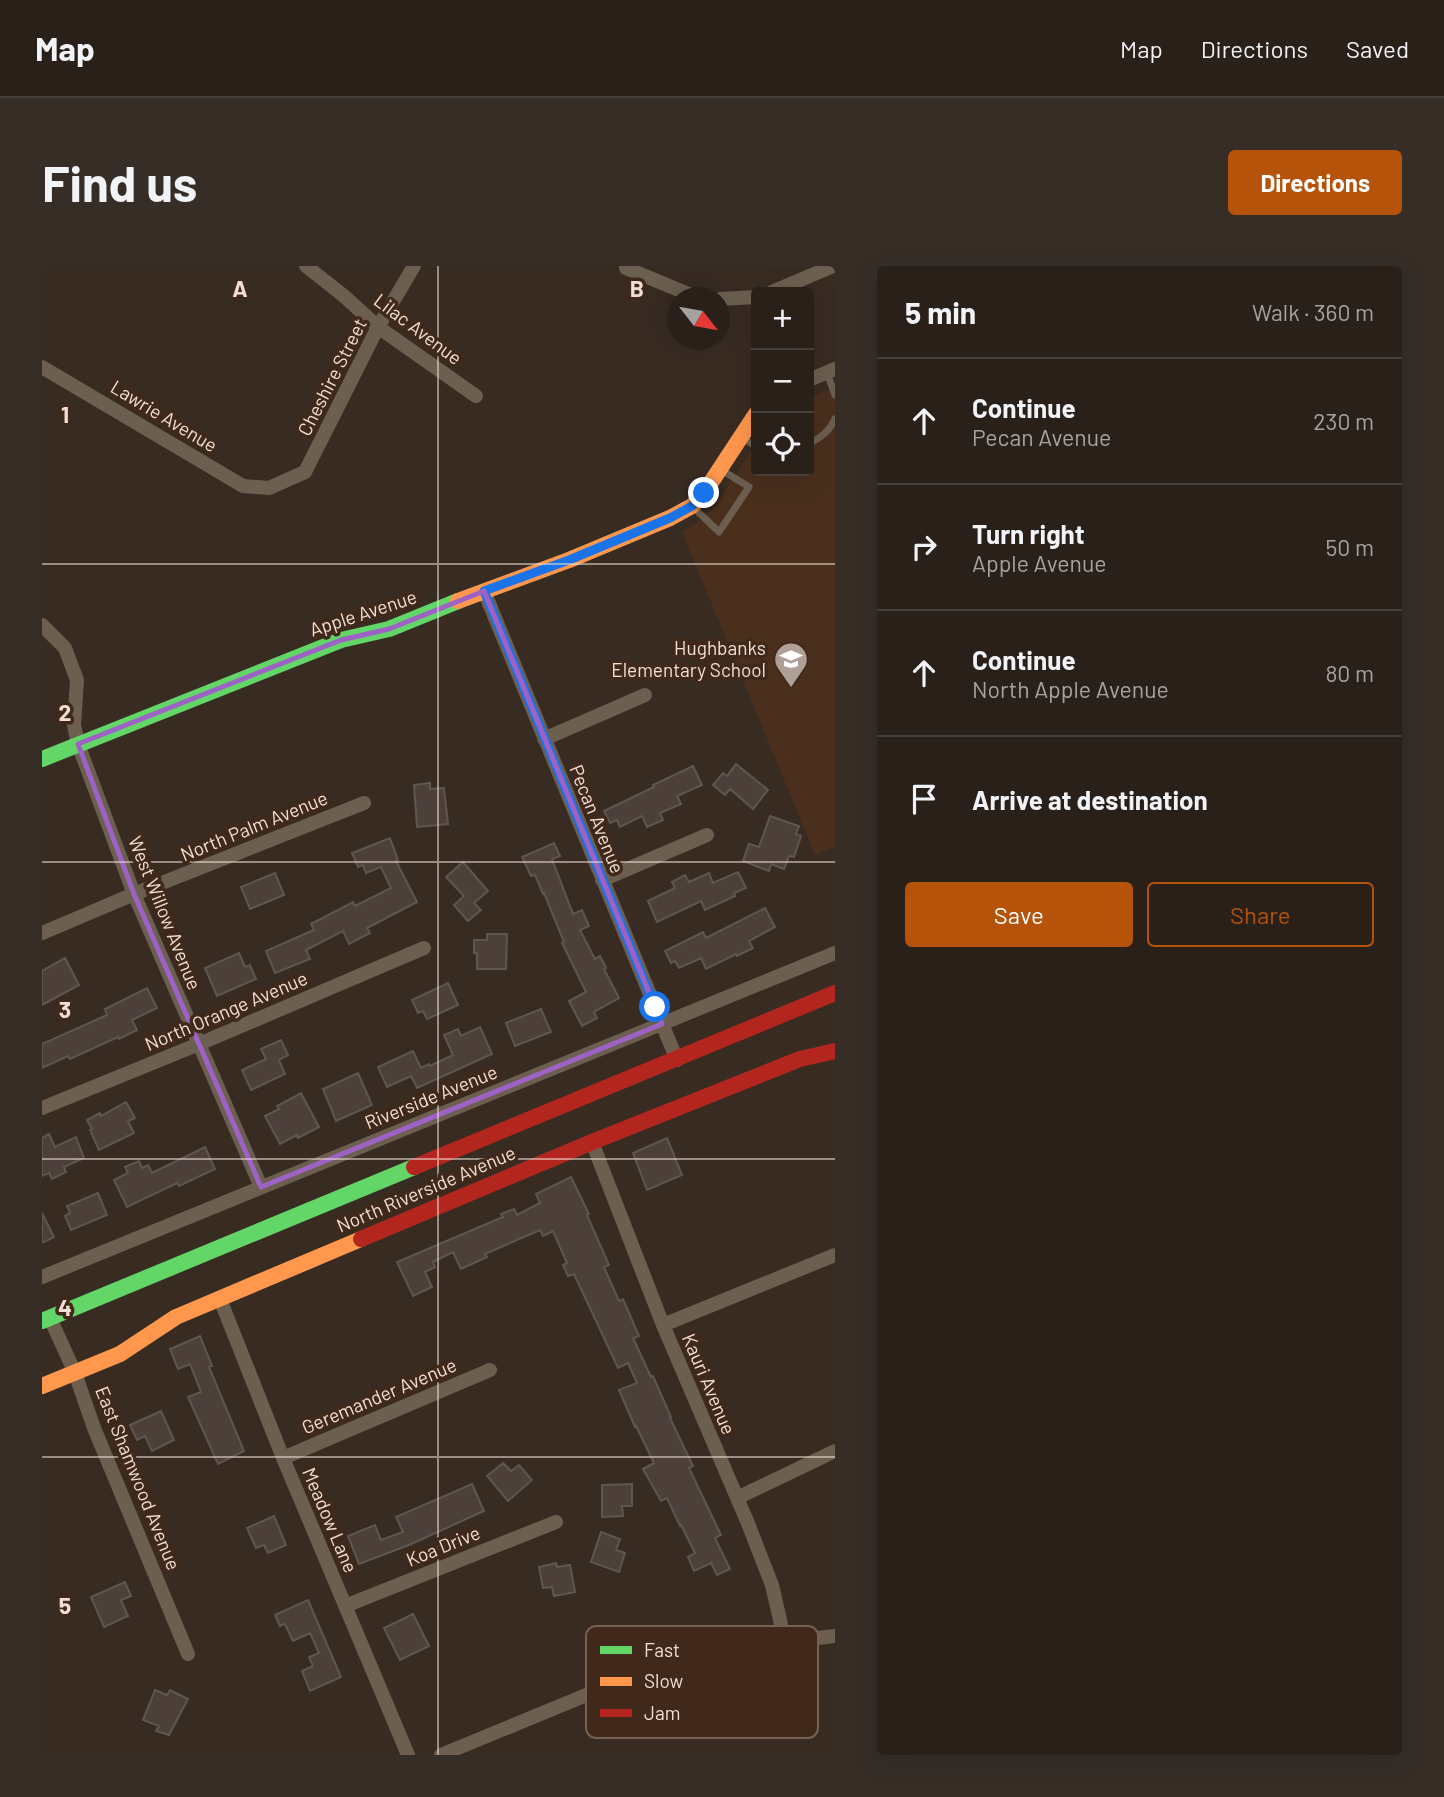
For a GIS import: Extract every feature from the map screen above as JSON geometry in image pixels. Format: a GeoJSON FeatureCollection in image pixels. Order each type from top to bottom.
{"type":"FeatureCollection","features":[{"type":"Feature","properties":{"kind":"street","name":"Lilac Avenue"},"geometry":{"type":"LineString","coordinates":[[306,266],[378,327],[476,396]]}},
{"type":"Feature","properties":{"kind":"street","name":"Cheshire Street"},"geometry":{"type":"LineString","coordinates":[[269,488],[305,472],[378,327],[414,266]]}},
{"type":"Feature","properties":{"kind":"street"},"geometry":{"type":"LineString","coordinates":[[784,287],[833,266]]}},
{"type":"Feature","properties":{"kind":"street"},"geometry":{"type":"LineString","coordinates":[[626,267],[672,287]]}},
{"type":"Feature","properties":{"kind":"street"},"geometry":{"type":"LineString","coordinates":[[730,298],[751,297]]}},
{"type":"Feature","properties":{"kind":"street","name":"Lawrie Avenue"},"geometry":{"type":"LineString","coordinates":[[42,367],[243,486],[269,488]]}},
{"type":"Feature","properties":{"kind":"street"},"geometry":{"type":"LineString","coordinates":[[814,378],[831,371]]}},
{"type":"Feature","properties":{"kind":"street"},"geometry":{"type":"LineString","coordinates":[[692,506],[704,493],[751,422]]}},
{"type":"Feature","properties":{"kind":"street","name":"Apple Avenue"},"geometry":{"type":"LineString","coordinates":[[42,759],[341,640],[389,629],[569,560],[670,518],[692,506]]}},
{"type":"Feature","properties":{"kind":"street","name":"Pecan Avenue"},"geometry":{"type":"LineString","coordinates":[[484,591],[677,1060]]}},
{"type":"Feature","properties":{"kind":"street","name":"West Willow Avenue"},"geometry":{"type":"LineString","coordinates":[[42,625],[65,648],[77,680],[74,725],[78,744],[134,894],[261,1187]]}},
{"type":"Feature","properties":{"kind":"street"},"geometry":{"type":"LineString","coordinates":[[544,739],[645,695]]}},
{"type":"Feature","properties":{"kind":"street","name":"North Palm Avenue"},"geometry":{"type":"LineString","coordinates":[[42,933],[364,803]]}},
{"type":"Feature","properties":{"kind":"street"},"geometry":{"type":"LineString","coordinates":[[601,880],[708,835]]}},
{"type":"Feature","properties":{"kind":"street","name":"North Orange Avenue"},"geometry":{"type":"LineString","coordinates":[[42,1108],[424,948]]}},
{"type":"Feature","properties":{"kind":"street","name":"Riverside Avenue"},"geometry":{"type":"LineString","coordinates":[[42,1277],[835,953]]}},
{"type":"Feature","properties":{"kind":"street","name":"North Riverside Avenue"},"geometry":{"type":"LineString","coordinates":[[46,1319],[835,993]]}},
{"type":"Feature","properties":{"kind":"street","name":"North Riverside Avenue"},"geometry":{"type":"LineString","coordinates":[[42,1385],[120,1354],[176,1317],[592,1142],[800,1059],[835,1051]]}},
{"type":"Feature","properties":{"kind":"street","name":"Kauri Avenue"},"geometry":{"type":"LineString","coordinates":[[592,1142],[663,1325],[772,1585],[781,1626]]}},
{"type":"Feature","properties":{"kind":"street"},"geometry":{"type":"LineString","coordinates":[[663,1325],[835,1255]]}},
{"type":"Feature","properties":{"kind":"street","name":"Meadow Lane"},"geometry":{"type":"LineString","coordinates":[[220,1299],[283,1458],[408,1755]]}},
{"type":"Feature","properties":{"kind":"street","name":"East Shamwood Avenue"},"geometry":{"type":"LineString","coordinates":[[46,1319],[75,1373],[94,1429],[188,1654]]}},
{"type":"Feature","properties":{"kind":"street","name":"Geremander Avenue"},"geometry":{"type":"LineString","coordinates":[[283,1458],[490,1370]]}},
{"type":"Feature","properties":{"kind":"street"},"geometry":{"type":"LineString","coordinates":[[737,1498],[835,1451]]}},
{"type":"Feature","properties":{"kind":"street","name":"Koa Drive"},"geometry":{"type":"LineString","coordinates":[[345,1605],[556,1522]]}},
{"type":"Feature","properties":{"kind":"street"},"geometry":{"type":"LineString","coordinates":[[441,1755],[586,1696]]}},
{"type":"Feature","properties":{"kind":"lane"},"geometry":{"type":"LineString","coordinates":[[831,371],[835,395]]}},
{"type":"Feature","properties":{"kind":"lane"},"geometry":{"type":"LineString","coordinates":[[814,442],[823,437],[835,419]]}},
{"type":"Feature","properties":{"kind":"lane"},"geometry":{"type":"LineString","coordinates":[[741,437],[751,444]]}},
{"type":"Feature","properties":{"kind":"lane"},"geometry":{"type":"LineString","coordinates":[[692,506],[719,532],[749,487],[720,469]]}},
{"type":"Feature","properties":{"kind":"highlighted area"},"geometry":{"type":"Polygon","coordinates":[[[484,591],[662,1024],[261,1187],[134,894],[78,744],[341,640],[389,629],[484,591]]]}},
{"type":"Feature","properties":{"kind":"shaded area","name":"Hughbanks Elementary School"},"geometry":{"type":"Polygon","coordinates":[[[835,387],[835,847],[815,855],[682,532],[702,519],[718,502],[751,450],[751,476],[814,476],[814,396],[835,387]]]}},
{"type":"Feature","properties":{"kind":"building"},"geometry":{"type":"Polygon","coordinates":[[[736,764],[768,790],[753,809],[730,789],[725,795],[713,785],[723,773],[727,776],[736,764]]]}},
{"type":"Feature","properties":{"kind":"building"},"geometry":{"type":"Polygon","coordinates":[[[693,766],[702,785],[677,796],[681,804],[660,813],[663,820],[647,827],[642,816],[620,827],[617,820],[610,823],[604,811],[693,766]]]}},
{"type":"Feature","properties":{"kind":"building"},"geometry":{"type":"Polygon","coordinates":[[[430,783],[430,789],[444,788],[448,824],[417,827],[414,785],[430,783]]]}},
{"type":"Feature","properties":{"kind":"building"},"geometry":{"type":"Polygon","coordinates":[[[770,816],[799,826],[796,834],[801,836],[794,857],[789,856],[784,869],[771,864],[769,871],[743,861],[749,844],[759,847],[770,816]]]}},
{"type":"Feature","properties":{"kind":"building"},"geometry":{"type":"Polygon","coordinates":[[[390,838],[398,860],[396,861],[417,902],[367,928],[370,933],[349,944],[343,931],[306,950],[310,959],[275,973],[266,951],[314,930],[311,924],[353,902],[355,906],[391,888],[381,867],[366,873],[363,865],[358,867],[352,853],[390,838]]]}},
{"type":"Feature","properties":{"kind":"building"},"geometry":{"type":"Polygon","coordinates":[[[554,843],[560,856],[552,859],[573,914],[582,910],[589,926],[580,930],[595,959],[600,956],[619,998],[594,1012],[597,1018],[582,1026],[569,1001],[586,992],[562,943],[564,942],[544,893],[535,875],[531,876],[522,857],[554,843]]]}},
{"type":"Feature","properties":{"kind":"building"},"geometry":{"type":"Polygon","coordinates":[[[463,862],[488,891],[474,903],[481,910],[468,921],[454,905],[464,896],[446,877],[463,862]]]}},
{"type":"Feature","properties":{"kind":"building"},"geometry":{"type":"Polygon","coordinates":[[[738,872],[746,888],[734,893],[735,896],[705,910],[701,901],[657,922],[648,901],[675,888],[672,882],[685,875],[689,882],[709,873],[713,883],[738,872]]]}},
{"type":"Feature","properties":{"kind":"building"},"geometry":{"type":"Polygon","coordinates":[[[275,873],[284,895],[250,909],[241,887],[275,873]]]}},
{"type":"Feature","properties":{"kind":"building"},"geometry":{"type":"Polygon","coordinates":[[[765,908],[775,927],[749,941],[753,948],[706,969],[701,958],[679,968],[675,961],[671,963],[665,951],[703,932],[706,938],[765,908]]]}},
{"type":"Feature","properties":{"kind":"building"},"geometry":{"type":"Polygon","coordinates":[[[487,934],[507,934],[506,969],[477,969],[474,940],[487,940],[487,934]]]}},
{"type":"Feature","properties":{"kind":"building"},"geometry":{"type":"Polygon","coordinates":[[[239,953],[245,967],[250,965],[256,979],[217,996],[205,968],[239,953]]]}},
{"type":"Feature","properties":{"kind":"building"},"geometry":{"type":"Polygon","coordinates":[[[65,958],[79,985],[42,1005],[42,971],[65,958]]]}},
{"type":"Feature","properties":{"kind":"building"},"geometry":{"type":"Polygon","coordinates":[[[448,983],[458,1005],[427,1019],[423,1011],[418,1013],[412,1000],[448,983]]]}},
{"type":"Feature","properties":{"kind":"building"},"geometry":{"type":"Polygon","coordinates":[[[147,988],[157,1008],[132,1020],[137,1030],[42,1068],[42,1044],[107,1015],[105,1009],[147,988]]]}},
{"type":"Feature","properties":{"kind":"building"},"geometry":{"type":"Polygon","coordinates":[[[541,1009],[551,1032],[515,1046],[506,1023],[541,1009]]]}},
{"type":"Feature","properties":{"kind":"building"},"geometry":{"type":"Polygon","coordinates":[[[480,1027],[492,1054],[417,1088],[411,1076],[387,1087],[378,1067],[413,1051],[421,1068],[429,1064],[430,1066],[453,1055],[444,1035],[458,1029],[461,1036],[480,1027]]]}},
{"type":"Feature","properties":{"kind":"building"},"geometry":{"type":"Polygon","coordinates":[[[281,1040],[288,1055],[279,1060],[285,1074],[251,1090],[242,1070],[266,1059],[261,1049],[281,1040]]]}},
{"type":"Feature","properties":{"kind":"building"},"geometry":{"type":"Polygon","coordinates":[[[358,1073],[372,1105],[336,1121],[323,1089],[358,1073]]]}},
{"type":"Feature","properties":{"kind":"building"},"geometry":{"type":"Polygon","coordinates":[[[301,1093],[319,1127],[280,1144],[265,1116],[301,1093]]]}},
{"type":"Feature","properties":{"kind":"building"},"geometry":{"type":"Polygon","coordinates":[[[126,1102],[135,1118],[128,1121],[134,1133],[99,1150],[87,1120],[100,1113],[101,1116],[126,1102]]]}},
{"type":"Feature","properties":{"kind":"building"},"geometry":{"type":"Polygon","coordinates":[[[49,1134],[55,1147],[76,1137],[84,1158],[64,1167],[66,1172],[52,1179],[49,1173],[42,1176],[42,1138],[49,1134]]]}},
{"type":"Feature","properties":{"kind":"building"},"geometry":{"type":"Polygon","coordinates":[[[667,1138],[682,1175],[647,1190],[633,1153],[667,1138]]]}},
{"type":"Feature","properties":{"kind":"building"},"geometry":{"type":"Polygon","coordinates":[[[205,1147],[215,1169],[179,1186],[177,1183],[127,1207],[114,1180],[128,1173],[125,1167],[139,1161],[142,1168],[148,1165],[152,1173],[205,1147]]]}},
{"type":"Feature","properties":{"kind":"building"},"geometry":{"type":"Polygon","coordinates":[[[571,1177],[609,1265],[604,1267],[619,1301],[623,1299],[639,1336],[633,1338],[651,1377],[653,1376],[693,1466],[689,1468],[721,1535],[715,1538],[730,1569],[717,1575],[711,1563],[694,1571],[688,1557],[695,1553],[681,1525],[667,1498],[661,1501],[643,1469],[654,1463],[619,1390],[637,1383],[628,1363],[618,1368],[574,1274],[568,1276],[563,1265],[567,1263],[553,1231],[543,1236],[540,1230],[485,1254],[487,1257],[461,1269],[453,1252],[433,1262],[435,1267],[425,1272],[432,1287],[413,1296],[397,1262],[503,1217],[501,1214],[514,1209],[517,1215],[540,1203],[536,1194],[571,1177]]]}},
{"type":"Feature","properties":{"kind":"building"},"geometry":{"type":"Polygon","coordinates":[[[98,1193],[107,1215],[71,1230],[65,1216],[70,1213],[67,1206],[98,1193]]]}},
{"type":"Feature","properties":{"kind":"building"},"geometry":{"type":"Polygon","coordinates":[[[42,1213],[54,1237],[42,1243],[42,1213]]]}},
{"type":"Feature","properties":{"kind":"building"},"geometry":{"type":"Polygon","coordinates":[[[200,1336],[212,1366],[209,1367],[244,1451],[218,1464],[188,1397],[201,1392],[190,1364],[178,1369],[170,1349],[200,1336]]]}},
{"type":"Feature","properties":{"kind":"building"},"geometry":{"type":"Polygon","coordinates":[[[161,1411],[174,1440],[152,1451],[145,1436],[137,1440],[130,1425],[161,1411]]]}},
{"type":"Feature","properties":{"kind":"building"},"geometry":{"type":"Polygon","coordinates":[[[503,1463],[511,1471],[519,1465],[532,1480],[508,1501],[487,1476],[503,1463]]]}},
{"type":"Feature","properties":{"kind":"building"},"geometry":{"type":"Polygon","coordinates":[[[472,1484],[484,1511],[359,1564],[348,1536],[375,1525],[381,1540],[403,1532],[396,1517],[472,1484]]]}},
{"type":"Feature","properties":{"kind":"building"},"geometry":{"type":"Polygon","coordinates":[[[632,1484],[632,1506],[622,1506],[623,1516],[602,1517],[602,1485],[632,1484]]]}},
{"type":"Feature","properties":{"kind":"building"},"geometry":{"type":"Polygon","coordinates":[[[274,1516],[286,1545],[268,1553],[264,1545],[256,1548],[247,1528],[274,1516]]]}},
{"type":"Feature","properties":{"kind":"building"},"geometry":{"type":"Polygon","coordinates":[[[601,1532],[620,1539],[616,1550],[625,1553],[619,1572],[591,1562],[601,1532]]]}},
{"type":"Feature","properties":{"kind":"building"},"geometry":{"type":"Polygon","coordinates":[[[556,1563],[557,1567],[570,1565],[575,1592],[554,1596],[552,1587],[543,1588],[539,1567],[556,1563]]]}},
{"type":"Feature","properties":{"kind":"building"},"geometry":{"type":"Polygon","coordinates":[[[125,1582],[131,1596],[121,1600],[128,1616],[104,1627],[91,1597],[125,1582]]]}},
{"type":"Feature","properties":{"kind":"building"},"geometry":{"type":"Polygon","coordinates":[[[308,1600],[341,1677],[310,1691],[302,1671],[313,1666],[309,1657],[319,1653],[310,1633],[293,1641],[285,1624],[280,1626],[275,1615],[308,1600]]]}},
{"type":"Feature","properties":{"kind":"building"},"geometry":{"type":"Polygon","coordinates":[[[413,1614],[429,1646],[400,1660],[384,1628],[413,1614]]]}},
{"type":"Feature","properties":{"kind":"building"},"geometry":{"type":"Polygon","coordinates":[[[155,1690],[167,1695],[170,1690],[188,1699],[169,1735],[156,1731],[159,1726],[143,1720],[155,1690]]]}},
{"type":"Feature","properties":{"kind":"traffic: fast"},"geometry":{"type":"LineString","coordinates":[[42,759],[341,640],[389,629],[458,601]]}},
{"type":"Feature","properties":{"kind":"traffic: fast"},"geometry":{"type":"LineString","coordinates":[[42,1321],[414,1167]]}},
{"type":"Feature","properties":{"kind":"traffic: slow"},"geometry":{"type":"LineString","coordinates":[[458,601],[569,560],[670,518],[692,506],[704,493],[751,422]]}},
{"type":"Feature","properties":{"kind":"traffic: slow"},"geometry":{"type":"LineString","coordinates":[[42,1386],[120,1354],[176,1317],[361,1239]]}},
{"type":"Feature","properties":{"kind":"traffic: jam"},"geometry":{"type":"LineString","coordinates":[[414,1167],[835,993]]}},
{"type":"Feature","properties":{"kind":"traffic: jam"},"geometry":{"type":"LineString","coordinates":[[361,1239],[592,1142],[800,1059],[835,1051]]}},
{"type":"Feature","properties":{"kind":"place","name":"Hughbanks Elementary School"},"geometry":{"type":"Point","coordinates":[791,689]}},
{"type":"Feature","properties":{"kind":"route"},"geometry":{"type":"LineString","coordinates":[[655,1007],[484,591],[569,560],[670,518],[692,506],[704,493]]}}]}
